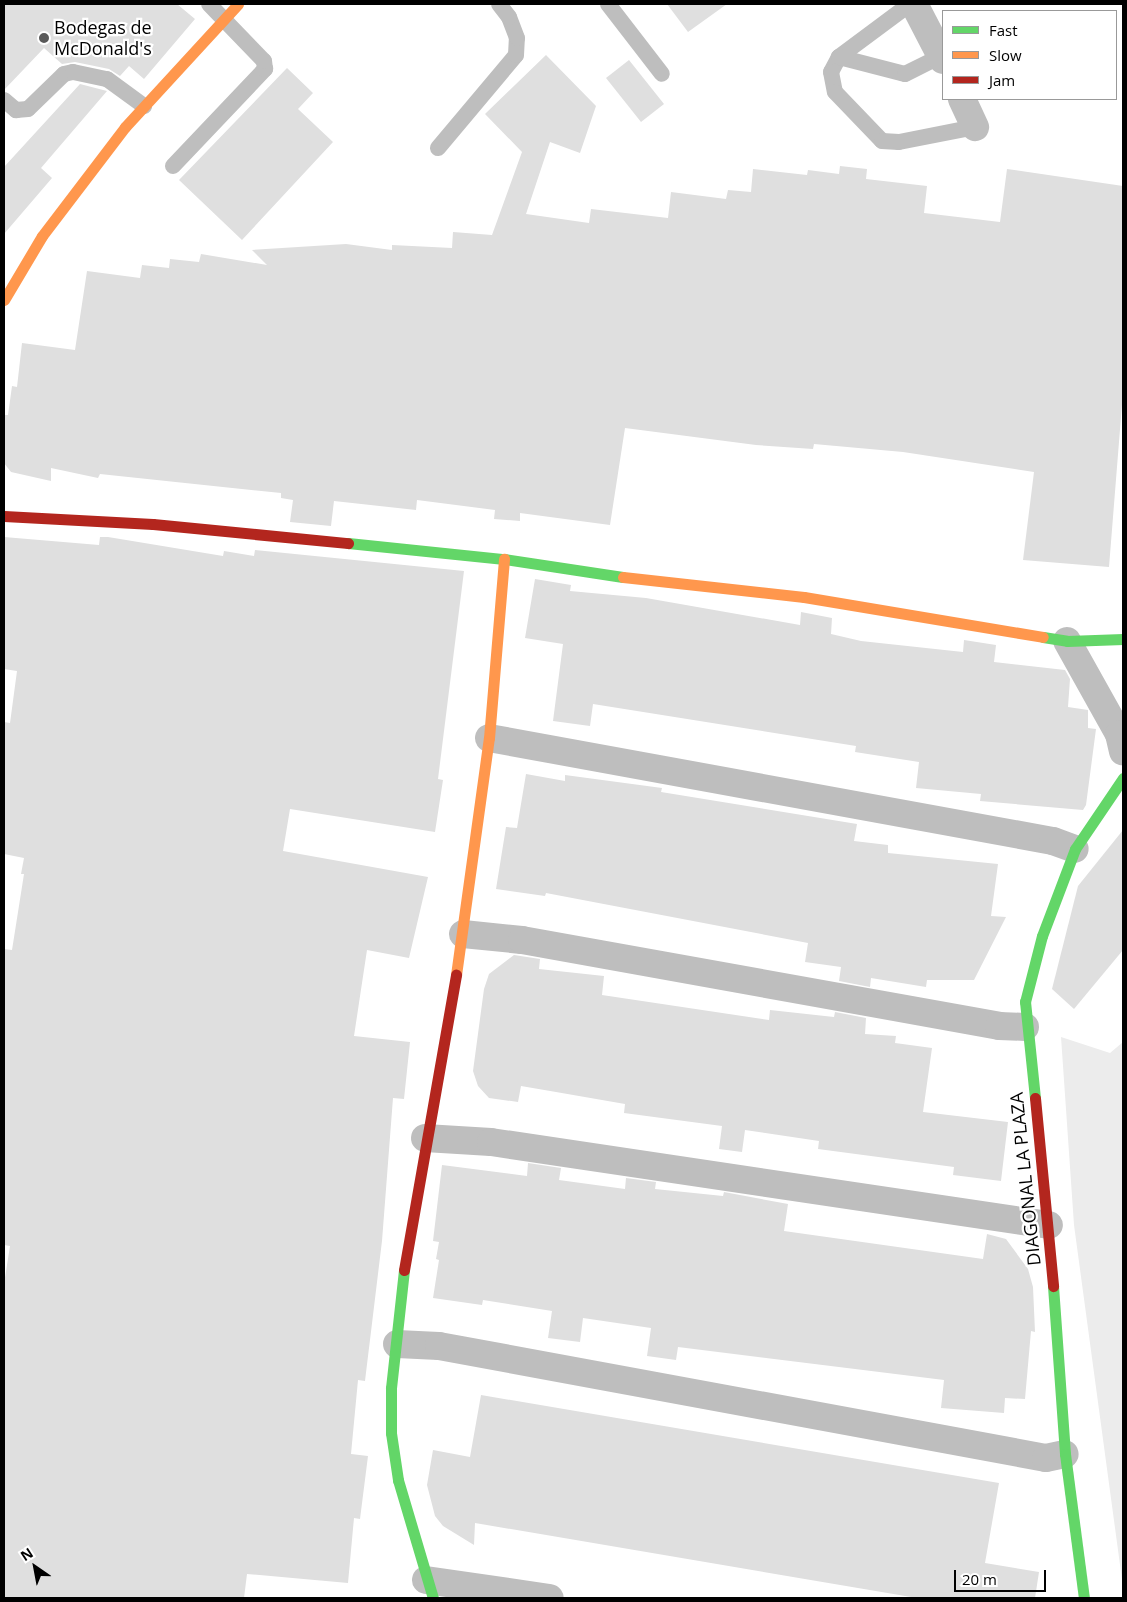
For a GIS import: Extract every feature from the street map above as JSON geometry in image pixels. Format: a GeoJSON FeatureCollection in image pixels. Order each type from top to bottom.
{"type":"FeatureCollection","features":[{"type":"Feature","properties":{"kind":"street"},"geometry":{"type":"LineString","coordinates":[[4,300],[42,236],[144,106],[238,4]]}},
{"type":"Feature","properties":{"kind":"street"},"geometry":{"type":"LineString","coordinates":[[914,4],[942,58]]}},
{"type":"Feature","properties":{"kind":"street"},"geometry":{"type":"LineString","coordinates":[[962,100],[975,126]]}},
{"type":"Feature","properties":{"kind":"street"},"geometry":{"type":"LineString","coordinates":[[4,516],[153,524],[504,559],[664,583],[804,596],[1067,641],[1123,639]]}},
{"type":"Feature","properties":{"kind":"street"},"geometry":{"type":"LineString","coordinates":[[504,559],[489,738],[463,934],[425,1138],[397,1344],[391,1433],[400,1489],[429,1589],[550,1598]]}},
{"type":"Feature","properties":{"kind":"street"},"geometry":{"type":"LineString","coordinates":[[1067,641],[1118,734],[1123,752]]}},
{"type":"Feature","properties":{"kind":"street"},"geometry":{"type":"LineString","coordinates":[[489,738],[1053,841],[1075,849]]}},
{"type":"Feature","properties":{"kind":"street","name":"DIAGONAL LA PLAZA"},"geometry":{"type":"LineString","coordinates":[[1084,1598],[1065,1454],[1049,1225],[1025,1026],[1025,1002],[1042,936],[1075,849],[1123,778]]}},
{"type":"Feature","properties":{"kind":"street"},"geometry":{"type":"LineString","coordinates":[[463,934],[522,940],[999,1026],[1025,1026]]}},
{"type":"Feature","properties":{"kind":"street"},"geometry":{"type":"LineString","coordinates":[[425,1138],[491,1142],[1049,1225]]}},
{"type":"Feature","properties":{"kind":"street"},"geometry":{"type":"LineString","coordinates":[[397,1344],[438,1346],[1046,1458],[1065,1454]]}},
{"type":"Feature","properties":{"kind":"lane"},"geometry":{"type":"LineString","coordinates":[[173,166],[265,69],[264,61],[209,4]]}},
{"type":"Feature","properties":{"kind":"lane"},"geometry":{"type":"LineString","coordinates":[[438,148],[516,55],[516,38],[509,17],[499,4]]}},
{"type":"Feature","properties":{"kind":"lane"},"geometry":{"type":"LineString","coordinates":[[608,4],[662,74]]}},
{"type":"Feature","properties":{"kind":"lane"},"geometry":{"type":"LineString","coordinates":[[910,4],[839,57],[831,72],[835,92],[882,141],[899,142],[975,126]]}},
{"type":"Feature","properties":{"kind":"lane"},"geometry":{"type":"LineString","coordinates":[[839,57],[905,74],[942,58]]}},
{"type":"Feature","properties":{"kind":"lane"},"geometry":{"type":"LineString","coordinates":[[4,100],[16,110],[28,110],[64,74],[73,72],[107,79],[144,106]]}},
{"type":"Feature","properties":{"kind":"shaded area"},"geometry":{"type":"Polygon","coordinates":[[[1061,1037],[1110,1053],[1123,1042],[1123,1587],[1074,1225],[1061,1037]]]}},
{"type":"Feature","properties":{"kind":"building"},"geometry":{"type":"Polygon","coordinates":[[[4,4],[177,4],[195,19],[144,79],[129,66],[120,76],[109,69],[75,62],[62,64],[44,48],[4,90],[4,4]]]}},
{"type":"Feature","properties":{"kind":"building"},"geometry":{"type":"Polygon","coordinates":[[[667,4],[727,4],[688,32],[667,4]]]}},
{"type":"Feature","properties":{"kind":"building"},"geometry":{"type":"Polygon","coordinates":[[[546,55],[596,106],[580,153],[550,142],[526,214],[589,223],[591,209],[668,218],[671,192],[726,199],[728,190],[751,192],[753,169],[807,175],[808,170],[839,174],[840,166],[867,169],[866,179],[927,186],[924,213],[1000,222],[1007,169],[1123,186],[1123,392],[1109,567],[1023,560],[1034,472],[903,452],[814,444],[813,449],[756,445],[625,428],[610,525],[520,513],[520,521],[494,519],[495,510],[417,500],[416,510],[334,501],[331,526],[290,522],[293,500],[281,498],[281,493],[100,474],[98,478],[51,468],[51,481],[11,472],[4,463],[4,415],[8,415],[12,386],[17,387],[22,343],[75,350],[87,271],[140,278],[142,265],[169,268],[170,259],[199,262],[201,254],[267,265],[252,250],[346,244],[392,250],[392,245],[452,248],[453,232],[492,235],[522,152],[485,114],[546,55]]]}},
{"type":"Feature","properties":{"kind":"building"},"geometry":{"type":"Polygon","coordinates":[[[629,60],[664,104],[641,122],[606,78],[629,60]]]}},
{"type":"Feature","properties":{"kind":"building"},"geometry":{"type":"Polygon","coordinates":[[[287,68],[313,93],[298,109],[333,142],[242,240],[179,180],[287,68]]]}},
{"type":"Feature","properties":{"kind":"building"},"geometry":{"type":"Polygon","coordinates":[[[80,84],[107,91],[41,168],[52,178],[4,234],[4,167],[80,84]]]}},
{"type":"Feature","properties":{"kind":"building"},"geometry":{"type":"Polygon","coordinates":[[[4,537],[99,545],[100,537],[108,537],[223,556],[224,551],[254,556],[255,550],[464,571],[438,779],[443,780],[435,832],[290,809],[283,851],[428,877],[409,958],[367,950],[354,1036],[410,1042],[404,1099],[393,1098],[382,1241],[365,1381],[358,1380],[351,1454],[368,1456],[360,1519],[354,1518],[348,1583],[247,1574],[244,1598],[4,1598],[4,1284],[10,1246],[4,1245],[4,949],[12,950],[24,874],[21,874],[24,858],[4,854],[4,722],[10,723],[17,671],[4,669],[4,537]]]}},
{"type":"Feature","properties":{"kind":"building"},"geometry":{"type":"Polygon","coordinates":[[[535,579],[571,585],[570,591],[646,598],[800,625],[801,612],[832,618],[831,634],[861,641],[963,652],[964,640],[996,645],[994,662],[1065,670],[1070,679],[1068,707],[1088,710],[1088,728],[1096,729],[1086,805],[1083,810],[980,801],[981,794],[916,788],[919,762],[855,752],[856,746],[593,704],[590,726],[553,721],[563,644],[525,638],[535,579]]]}},
{"type":"Feature","properties":{"kind":"building"},"geometry":{"type":"Polygon","coordinates":[[[526,774],[565,781],[565,775],[662,788],[661,792],[857,824],[854,841],[888,845],[888,853],[998,864],[991,916],[1006,917],[974,980],[927,980],[926,987],[871,978],[870,987],[839,981],[841,967],[805,962],[808,943],[546,893],[545,896],[496,889],[506,827],[517,828],[526,774]]]}},
{"type":"Feature","properties":{"kind":"building"},"geometry":{"type":"Polygon","coordinates":[[[1123,830],[1123,950],[1074,1009],[1052,989],[1078,886],[1123,830]]]}},
{"type":"Feature","properties":{"kind":"building"},"geometry":{"type":"Polygon","coordinates":[[[514,955],[540,959],[539,969],[604,976],[602,995],[769,1020],[770,1010],[834,1017],[835,1012],[866,1018],[865,1034],[896,1036],[895,1043],[932,1048],[923,1112],[1008,1122],[1001,1181],[953,1175],[954,1167],[818,1149],[819,1141],[745,1130],[742,1152],[719,1149],[722,1126],[624,1113],[625,1104],[521,1086],[518,1102],[489,1098],[478,1086],[473,1071],[484,989],[489,974],[514,955]]]}},
{"type":"Feature","properties":{"kind":"building"},"geometry":{"type":"Polygon","coordinates":[[[528,1163],[561,1168],[559,1180],[625,1189],[626,1178],[656,1182],[655,1189],[723,1196],[724,1192],[788,1204],[784,1231],[983,1259],[987,1234],[1006,1239],[1028,1269],[1033,1287],[1035,1332],[1031,1331],[1025,1399],[1005,1398],[1004,1413],[941,1408],[944,1380],[678,1347],[676,1360],[647,1356],[651,1328],[583,1318],[580,1342],[548,1338],[552,1311],[483,1300],[482,1305],[433,1298],[439,1260],[436,1259],[439,1242],[433,1241],[442,1165],[527,1176],[528,1163]]]}},
{"type":"Feature","properties":{"kind":"building"},"geometry":{"type":"Polygon","coordinates":[[[481,1395],[999,1483],[985,1563],[1039,1572],[1035,1598],[917,1598],[475,1523],[474,1545],[443,1526],[435,1516],[427,1485],[433,1450],[470,1457],[481,1395]]]}},
{"type":"Feature","properties":{"kind":"traffic: fast"},"geometry":{"type":"LineString","coordinates":[[348,543],[504,559],[623,577]]}},
{"type":"Feature","properties":{"kind":"traffic: fast"},"geometry":{"type":"LineString","coordinates":[[1043,637],[1067,641],[1123,639]]}},
{"type":"Feature","properties":{"kind":"traffic: fast"},"geometry":{"type":"LineString","coordinates":[[1035,1098],[1025,1002],[1042,936],[1075,849],[1123,778]]}},
{"type":"Feature","properties":{"kind":"traffic: fast"},"geometry":{"type":"LineString","coordinates":[[404,1270],[391,1388],[391,1433],[398,1480],[433,1598]]}},
{"type":"Feature","properties":{"kind":"traffic: fast"},"geometry":{"type":"LineString","coordinates":[[1053,1286],[1065,1454],[1084,1598]]}},
{"type":"Feature","properties":{"kind":"traffic: slow"},"geometry":{"type":"LineString","coordinates":[[4,300],[42,236],[125,127],[238,4]]}},
{"type":"Feature","properties":{"kind":"traffic: slow"},"geometry":{"type":"LineString","coordinates":[[456,975],[489,738],[504,559]]}},
{"type":"Feature","properties":{"kind":"traffic: slow"},"geometry":{"type":"LineString","coordinates":[[623,577],[804,597],[1043,637]]}},
{"type":"Feature","properties":{"kind":"traffic: jam"},"geometry":{"type":"LineString","coordinates":[[4,516],[153,524],[348,543]]}},
{"type":"Feature","properties":{"kind":"traffic: jam"},"geometry":{"type":"LineString","coordinates":[[404,1270],[456,975]]}},
{"type":"Feature","properties":{"kind":"traffic: jam"},"geometry":{"type":"LineString","coordinates":[[1035,1098],[1053,1286]]}},
{"type":"Feature","properties":{"kind":"place","name":"Bodegas de McDonald's"},"geometry":{"type":"Point","coordinates":[44,38]}}]}
